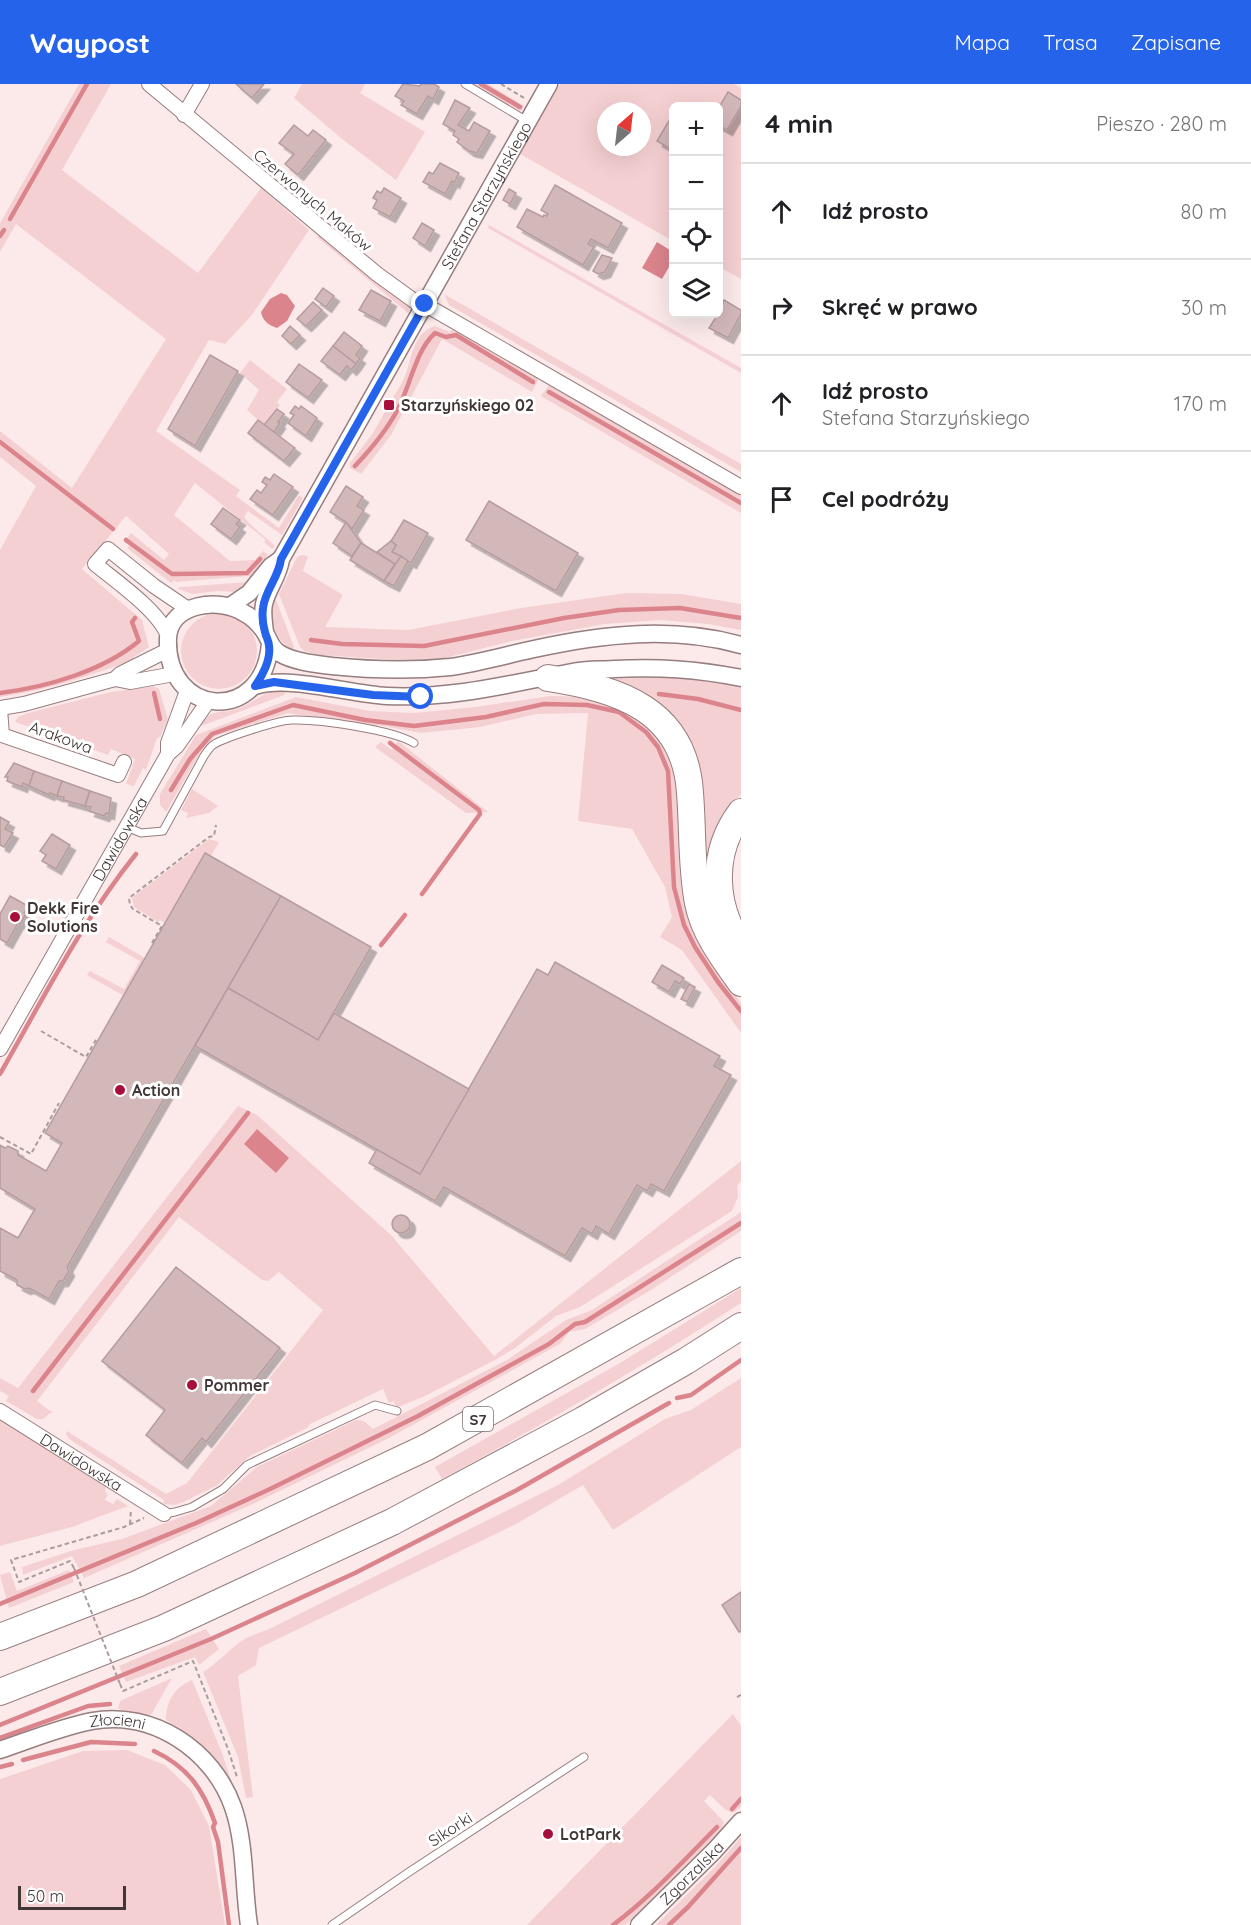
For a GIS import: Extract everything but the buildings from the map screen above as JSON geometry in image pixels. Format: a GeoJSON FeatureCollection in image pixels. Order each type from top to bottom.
{"type":"FeatureCollection","features":[{"type":"Feature","properties":{"kind":"highway"},"geometry":{"type":"LineString","coordinates":[[548,678],[585,684],[626,697],[658,719],[670,734],[686,767],[690,790],[698,904],[711,937],[741,983]]}},
{"type":"Feature","properties":{"kind":"highway"},"geometry":{"type":"LineString","coordinates":[[741,812],[723,844],[718,878],[719,897],[725,917],[741,948]]}},
{"type":"Feature","properties":{"kind":"highway"},"geometry":{"type":"LineString","coordinates":[[730,1277],[741,1261]]}},
{"type":"Feature","properties":{"kind":"highway","name":"S7"},"geometry":{"type":"LineString","coordinates":[[0,1637],[137,1584],[427,1447],[730,1277]]}},
{"type":"Feature","properties":{"kind":"highway"},"geometry":{"type":"LineString","coordinates":[[0,1692],[164,1628],[392,1522],[583,1420],[686,1361],[741,1326]]}},
{"type":"Feature","properties":{"kind":"street","name":"Czerwonych Maków"},"geometry":{"type":"LineString","coordinates":[[149,84],[377,274],[417,303],[425,304],[741,487]]}},
{"type":"Feature","properties":{"kind":"street"},"geometry":{"type":"LineString","coordinates":[[184,115],[201,84]]}},
{"type":"Feature","properties":{"kind":"street","name":"Stefana Starzyńskiego"},"geometry":{"type":"LineString","coordinates":[[267,638],[263,614],[265,600],[280,571],[281,559],[549,84]]}},
{"type":"Feature","properties":{"kind":"street"},"geometry":{"type":"LineString","coordinates":[[188,609],[154,586],[108,549],[95,564],[163,624],[174,674],[187,691],[208,700],[230,701],[244,695],[255,686],[267,662],[267,638]]}},
{"type":"Feature","properties":{"kind":"street","name":"Stefana Starzyńskiego"},"geometry":{"type":"LineString","coordinates":[[230,606],[249,593],[271,566],[281,559]]}},
{"type":"Feature","properties":{"kind":"street"},"geometry":{"type":"LineString","coordinates":[[115,679],[168,643],[175,621],[188,609],[216,605],[230,606],[249,616],[279,653],[295,659],[330,666],[385,670],[451,667],[546,646],[630,633],[681,634],[741,645]]}},
{"type":"Feature","properties":{"kind":"street"},"geometry":{"type":"LineString","coordinates":[[255,686],[281,682],[373,695],[421,697],[461,694],[574,671],[678,668],[741,678]]}},
{"type":"Feature","properties":{"kind":"street"},"geometry":{"type":"LineString","coordinates":[[0,709],[115,679],[130,682],[174,674]]}},
{"type":"Feature","properties":{"kind":"street","name":"Dawidowska"},"geometry":{"type":"LineString","coordinates":[[168,754],[168,743],[187,691]]}},
{"type":"Feature","properties":{"kind":"street","name":"Dawidowska"},"geometry":{"type":"LineString","coordinates":[[0,1049],[168,754],[177,746],[208,700]]}},
{"type":"Feature","properties":{"kind":"street","name":"Arakowa"},"geometry":{"type":"LineString","coordinates":[[0,709],[1,738],[118,775],[124,762]]}},
{"type":"Feature","properties":{"kind":"street","name":"Dawidowska"},"geometry":{"type":"LineString","coordinates":[[0,1411],[164,1514]]}},
{"type":"Feature","properties":{"kind":"street","name":"Złocieni"},"geometry":{"type":"LineString","coordinates":[[0,1750],[93,1721],[121,1720],[152,1726],[187,1744],[207,1762],[218,1776],[233,1806],[237,1821],[249,1925]]}},
{"type":"Feature","properties":{"kind":"street","name":"Zgorzalska"},"geometry":{"type":"LineString","coordinates":[[639,1925],[741,1821]]}},
{"type":"Feature","properties":{"kind":"lane"},"geometry":{"type":"LineString","coordinates":[[465,84],[528,121]]}},
{"type":"Feature","properties":{"kind":"lane"},"geometry":{"type":"LineString","coordinates":[[127,827],[141,832],[163,831],[204,756],[212,746],[280,721],[307,720],[353,727],[398,735],[414,743]]}},
{"type":"Feature","properties":{"kind":"lane"},"geometry":{"type":"LineString","coordinates":[[164,1514],[192,1507],[223,1489],[248,1465],[375,1405],[397,1411]]}},
{"type":"Feature","properties":{"kind":"lane","name":"Sikorki"},"geometry":{"type":"LineString","coordinates":[[332,1925],[584,1757]]}},
{"type":"Feature","properties":{"kind":"path"},"geometry":{"type":"LineString","coordinates":[[501,84],[537,105]]}},
{"type":"Feature","properties":{"kind":"path"},"geometry":{"type":"LineString","coordinates":[[153,943],[162,926],[133,909],[129,898],[209,837],[214,836],[216,825]]}},
{"type":"Feature","properties":{"kind":"path"},"geometry":{"type":"LineString","coordinates":[[41,1031],[86,1057],[97,1038]]}},
{"type":"Feature","properties":{"kind":"path"},"geometry":{"type":"LineString","coordinates":[[0,1137],[31,1154],[59,1103]]}},
{"type":"Feature","properties":{"kind":"path"},"geometry":{"type":"LineString","coordinates":[[149,1515],[124,1527],[11,1560],[20,1582],[70,1561],[123,1691],[193,1661],[240,1786]]}},
{"type":"Feature","properties":{"kind":"path"},"geometry":{"type":"LineString","coordinates":[[737,1697],[741,1695]]}},
{"type":"Feature","properties":{"kind":"shaded area"},"geometry":{"type":"Polygon","coordinates":[[[79,84],[111,84],[62,170],[198,273],[261,188],[309,230],[252,315],[225,344],[209,340],[156,431],[240,490],[236,496],[279,528],[299,495],[303,498],[282,535],[248,511],[244,517],[275,546],[272,549],[264,542],[266,540],[195,483],[174,515],[230,561],[255,560],[263,551],[268,555],[250,578],[249,576],[176,582],[174,580],[171,583],[127,548],[129,545],[124,542],[131,533],[164,560],[169,554],[126,516],[82,569],[142,620],[149,647],[134,657],[134,660],[51,687],[0,697],[0,550],[36,486],[0,457],[0,431],[72,488],[166,339],[16,224],[0,252],[0,223],[79,84]]]}},
{"type":"Feature","properties":{"kind":"shaded area"},"geometry":{"type":"Polygon","coordinates":[[[302,84],[365,84],[360,93],[425,132],[396,180],[294,98],[302,84]]]}},
{"type":"Feature","properties":{"kind":"shaded area"},"geometry":{"type":"Polygon","coordinates":[[[472,84],[488,84],[524,106],[520,112],[472,84]]]}},
{"type":"Feature","properties":{"kind":"shaded area"},"geometry":{"type":"Polygon","coordinates":[[[560,84],[734,84],[741,88],[741,279],[723,269],[723,102],[669,102],[669,239],[520,154],[560,84]]]}},
{"type":"Feature","properties":{"kind":"shaded area"},"geometry":{"type":"Polygon","coordinates":[[[489,225],[741,368],[741,373],[488,228],[489,225]]]}},
{"type":"Feature","properties":{"kind":"shaded area"},"geometry":{"type":"Polygon","coordinates":[[[320,233],[409,305],[408,313],[317,237],[320,233]]]}},
{"type":"Feature","properties":{"kind":"shaded area"},"geometry":{"type":"Polygon","coordinates":[[[657,242],[669,250],[669,267],[662,279],[642,268],[657,242]]]}},
{"type":"Feature","properties":{"kind":"shaded area"},"geometry":{"type":"Polygon","coordinates":[[[281,293],[287,295],[295,306],[287,321],[277,328],[266,322],[261,312],[270,299],[281,293]]]}},
{"type":"Feature","properties":{"kind":"shaded area"},"geometry":{"type":"Polygon","coordinates":[[[444,294],[741,464],[741,472],[449,305],[444,294]]]}},
{"type":"Feature","properties":{"kind":"shaded area"},"geometry":{"type":"Polygon","coordinates":[[[435,326],[450,332],[453,328],[536,376],[538,380],[532,392],[442,339],[391,435],[361,474],[350,468],[350,463],[373,433],[386,410],[390,411],[396,399],[393,397],[404,379],[418,340],[428,329],[435,326]]]}},
{"type":"Feature","properties":{"kind":"shaded area"},"geometry":{"type":"Polygon","coordinates":[[[250,360],[287,389],[277,402],[280,405],[264,425],[247,410],[259,390],[240,373],[250,360]]]}},
{"type":"Feature","properties":{"kind":"shaded area"},"geometry":{"type":"Polygon","coordinates":[[[549,385],[741,494],[741,513],[541,396],[549,385]]]}},
{"type":"Feature","properties":{"kind":"shaded area"},"geometry":{"type":"Polygon","coordinates":[[[308,556],[303,571],[343,595],[325,627],[408,630],[521,608],[626,593],[682,594],[741,604],[741,630],[708,624],[660,620],[605,624],[512,641],[445,658],[397,660],[320,655],[304,651],[300,647],[279,594],[297,557],[308,556]]]}},
{"type":"Feature","properties":{"kind":"shaded area"},"geometry":{"type":"Polygon","coordinates":[[[248,582],[240,591],[235,592],[218,591],[193,594],[178,589],[180,587],[248,582]]]}},
{"type":"Feature","properties":{"kind":"shaded area"},"geometry":{"type":"Polygon","coordinates":[[[273,598],[276,600],[294,647],[293,650],[281,640],[274,628],[273,598]]]}},
{"type":"Feature","properties":{"kind":"shaded area"},"geometry":{"type":"Polygon","coordinates":[[[219,613],[234,616],[246,624],[254,636],[257,651],[254,666],[246,678],[234,686],[219,689],[204,686],[192,678],[184,666],[181,651],[184,636],[192,624],[204,616],[219,613]]]}},
{"type":"Feature","properties":{"kind":"shaded area"},"geometry":{"type":"Polygon","coordinates":[[[668,677],[700,680],[741,688],[741,794],[723,818],[709,857],[705,855],[671,717],[657,702],[615,679],[668,677]]]}},
{"type":"Feature","properties":{"kind":"shaded area"},"geometry":{"type":"Polygon","coordinates":[[[153,686],[159,689],[168,719],[160,737],[157,738],[146,770],[143,768],[134,786],[126,784],[135,759],[111,749],[108,755],[15,722],[18,717],[28,713],[111,692],[153,686]]]}},
{"type":"Feature","properties":{"kind":"shaded area"},"geometry":{"type":"Polygon","coordinates":[[[273,691],[285,692],[284,695],[199,725],[210,715],[235,710],[273,691]]]}},
{"type":"Feature","properties":{"kind":"shaded area"},"geometry":{"type":"Polygon","coordinates":[[[550,696],[594,700],[614,706],[631,714],[659,741],[669,759],[676,781],[710,959],[741,1003],[741,1033],[682,950],[660,937],[672,917],[665,887],[632,829],[578,821],[588,713],[536,714],[480,727],[421,733],[288,713],[215,736],[200,753],[166,812],[160,805],[160,794],[196,735],[296,697],[370,711],[414,713],[550,696]]]}},
{"type":"Feature","properties":{"kind":"shaded area"},"geometry":{"type":"Polygon","coordinates":[[[398,741],[488,812],[466,813],[375,747],[381,742],[392,750],[398,741]]]}},
{"type":"Feature","properties":{"kind":"shaded area"},"geometry":{"type":"Polygon","coordinates":[[[192,789],[218,806],[209,813],[186,818],[188,813],[181,810],[192,789]]]}},
{"type":"Feature","properties":{"kind":"shaded area"},"geometry":{"type":"Polygon","coordinates":[[[209,839],[219,842],[211,856],[205,853],[165,923],[160,920],[158,922],[134,907],[133,897],[209,839]]]}},
{"type":"Feature","properties":{"kind":"shaded area"},"geometry":{"type":"Polygon","coordinates":[[[109,937],[145,958],[124,996],[87,975],[90,971],[124,989],[140,961],[106,942],[109,937]]]}},
{"type":"Feature","properties":{"kind":"shaded area"},"geometry":{"type":"Polygon","coordinates":[[[238,1106],[257,1115],[391,1235],[494,1356],[741,1161],[741,1181],[737,1186],[738,1197],[732,1211],[580,1307],[556,1316],[515,1348],[495,1360],[423,1397],[396,1408],[394,1401],[389,1403],[383,1389],[250,1456],[216,1486],[175,1505],[163,1504],[164,1500],[69,1439],[67,1431],[166,1494],[187,1483],[323,1310],[279,1272],[268,1281],[262,1280],[179,1217],[37,1401],[53,1411],[43,1419],[37,1419],[6,1401],[9,1396],[0,1391],[0,1378],[18,1388],[238,1106]]]}},
{"type":"Feature","properties":{"kind":"shaded area"},"geometry":{"type":"Polygon","coordinates":[[[257,1129],[289,1158],[276,1173],[244,1144],[257,1129]]]}},
{"type":"Feature","properties":{"kind":"shaded area"},"geometry":{"type":"Polygon","coordinates":[[[741,1212],[741,1231],[651,1290],[585,1329],[569,1332],[560,1344],[389,1438],[253,1504],[84,1578],[72,1556],[23,1575],[22,1567],[74,1550],[122,1539],[211,1506],[257,1467],[356,1420],[364,1421],[373,1429],[507,1360],[566,1320],[592,1310],[741,1212]]]}},
{"type":"Feature","properties":{"kind":"shaded area"},"geometry":{"type":"Polygon","coordinates":[[[741,1288],[741,1303],[593,1394],[442,1479],[435,1467],[620,1363],[741,1288]]]}},
{"type":"Feature","properties":{"kind":"shaded area"},"geometry":{"type":"Polygon","coordinates":[[[741,1378],[741,1447],[613,1530],[583,1485],[516,1524],[259,1648],[256,1665],[238,1676],[253,1797],[246,1798],[238,1757],[203,1672],[243,1640],[558,1485],[665,1419],[691,1410],[741,1378]]]}},
{"type":"Feature","properties":{"kind":"shaded area"},"geometry":{"type":"Polygon","coordinates":[[[0,1418],[106,1485],[105,1492],[108,1494],[105,1500],[113,1504],[117,1499],[128,1506],[72,1527],[0,1546],[0,1418]]]}},
{"type":"Feature","properties":{"kind":"shaded area"},"geometry":{"type":"Polygon","coordinates":[[[69,1570],[74,1582],[9,1608],[0,1575],[10,1572],[17,1591],[69,1570]]]}},
{"type":"Feature","properties":{"kind":"shaded area"},"geometry":{"type":"Polygon","coordinates":[[[206,1629],[219,1649],[199,1665],[195,1657],[126,1682],[119,1666],[206,1629]]]}},
{"type":"Feature","properties":{"kind":"shaded area"},"geometry":{"type":"Polygon","coordinates":[[[172,1678],[151,1715],[118,1709],[120,1701],[172,1678]]]}},
{"type":"Feature","properties":{"kind":"shaded area"},"geometry":{"type":"Polygon","coordinates":[[[192,1680],[222,1753],[235,1792],[221,1767],[211,1756],[190,1736],[166,1720],[170,1701],[176,1691],[192,1680]]]}},
{"type":"Feature","properties":{"kind":"shaded area"},"geometry":{"type":"Polygon","coordinates":[[[733,1714],[741,1726],[741,1807],[733,1813],[726,1810],[710,1795],[704,1801],[724,1822],[722,1830],[660,1894],[625,1925],[527,1925],[733,1714]]]}},
{"type":"Feature","properties":{"kind":"shaded area"},"geometry":{"type":"Polygon","coordinates":[[[127,1750],[165,1765],[191,1790],[209,1826],[225,1925],[0,1925],[0,1779],[83,1751],[127,1750]]]}},
{"type":"Feature","properties":{"kind":"shaded area"},"geometry":{"type":"Polygon","coordinates":[[[741,1837],[741,1925],[656,1925],[716,1866],[741,1837]]]}},
{"type":"Feature","properties":{"kind":"waterway"},"geometry":{"type":"LineString","coordinates":[[10,219],[87,84]]}},
{"type":"Feature","properties":{"kind":"waterway"},"geometry":{"type":"LineString","coordinates":[[481,84],[520,107]]}},
{"type":"Feature","properties":{"kind":"waterway"},"geometry":{"type":"LineString","coordinates":[[0,236],[4,230]]}},
{"type":"Feature","properties":{"kind":"waterway"},"geometry":{"type":"LineString","coordinates":[[355,466],[394,417],[418,358],[428,340],[435,333],[446,337],[456,335],[533,382]]}},
{"type":"Feature","properties":{"kind":"waterway"},"geometry":{"type":"LineString","coordinates":[[549,392],[741,503]]}},
{"type":"Feature","properties":{"kind":"waterway"},"geometry":{"type":"LineString","coordinates":[[0,442],[113,529]]}},
{"type":"Feature","properties":{"kind":"waterway"},"geometry":{"type":"LineString","coordinates":[[126,540],[172,574],[247,573],[260,559]]}},
{"type":"Feature","properties":{"kind":"waterway"},"geometry":{"type":"LineString","coordinates":[[311,640],[342,644],[424,646],[564,618],[619,610],[680,608],[741,618]]}},
{"type":"Feature","properties":{"kind":"waterway"},"geometry":{"type":"LineString","coordinates":[[0,693],[55,682],[109,661],[139,641],[132,622],[135,618]]}},
{"type":"Feature","properties":{"kind":"waterway"},"geometry":{"type":"LineString","coordinates":[[154,693],[160,719]]}},
{"type":"Feature","properties":{"kind":"waterway"},"geometry":{"type":"LineString","coordinates":[[659,694],[698,699],[741,710]]}},
{"type":"Feature","properties":{"kind":"waterway"},"geometry":{"type":"LineString","coordinates":[[171,790],[190,759],[212,734],[293,705],[365,720],[414,726],[486,717],[544,704],[587,705],[619,712],[646,732],[658,747],[668,771],[674,887],[684,925],[695,947],[718,982],[741,1011]]}},
{"type":"Feature","properties":{"kind":"waterway"},"geometry":{"type":"LineString","coordinates":[[390,743],[479,810],[480,814],[422,894]]}},
{"type":"Feature","properties":{"kind":"waterway"},"geometry":{"type":"LineString","coordinates":[[0,1074],[81,933],[136,854]]}},
{"type":"Feature","properties":{"kind":"waterway"},"geometry":{"type":"LineString","coordinates":[[381,945],[405,915]]}},
{"type":"Feature","properties":{"kind":"waterway"},"geometry":{"type":"LineString","coordinates":[[33,1391],[248,1113]]}},
{"type":"Feature","properties":{"kind":"waterway"},"geometry":{"type":"LineString","coordinates":[[0,1604],[196,1523],[418,1416],[549,1344],[575,1324],[585,1322],[741,1223]]}},
{"type":"Feature","properties":{"kind":"waterway"},"geometry":{"type":"LineString","coordinates":[[677,1398],[691,1395],[741,1360]]}},
{"type":"Feature","properties":{"kind":"waterway"},"geometry":{"type":"LineString","coordinates":[[0,1725],[211,1639],[355,1573],[517,1490],[669,1403]]}},
{"type":"Feature","properties":{"kind":"waterway"},"geometry":{"type":"LineString","coordinates":[[0,1738],[88,1706],[110,1704]]}},
{"type":"Feature","properties":{"kind":"waterway"},"geometry":{"type":"LineString","coordinates":[[23,1760],[91,1742],[135,1744]]}},
{"type":"Feature","properties":{"kind":"waterway"},"geometry":{"type":"LineString","coordinates":[[154,1751],[176,1764],[193,1780],[210,1811],[215,1823],[213,1827],[218,1842],[229,1925]]}},
{"type":"Feature","properties":{"kind":"waterway"},"geometry":{"type":"LineString","coordinates":[[0,1767],[12,1764]]}},
{"type":"Feature","properties":{"kind":"waterway"},"geometry":{"type":"LineString","coordinates":[[732,1809],[741,1799]]}},
{"type":"Feature","properties":{"kind":"waterway"},"geometry":{"type":"LineString","coordinates":[[613,1925],[654,1890],[717,1827]]}},
{"type":"Feature","properties":{"kind":"waterway"},"geometry":{"type":"LineString","coordinates":[[669,1925],[741,1848]]}},
{"type":"Feature","properties":{"kind":"place","name":"Starzyńskiego 02"},"geometry":{"type":"Point","coordinates":[389,405]}},
{"type":"Feature","properties":{"kind":"place","name":"Dekk Fire Solutions"},"geometry":{"type":"Point","coordinates":[15,917]}},
{"type":"Feature","properties":{"kind":"place","name":"Action"},"geometry":{"type":"Point","coordinates":[120,1090]}},
{"type":"Feature","properties":{"kind":"place","name":"Pommer"},"geometry":{"type":"Point","coordinates":[192,1385]}},
{"type":"Feature","properties":{"kind":"place","name":"LotPark"},"geometry":{"type":"Point","coordinates":[548,1834]}},
{"type":"Feature","properties":{"kind":"route"},"geometry":{"type":"LineString","coordinates":[[421,697],[373,695],[274,682],[255,686],[262,676],[269,654],[270,644],[265,632],[263,608],[280,571],[281,559],[425,304]]}}]}
